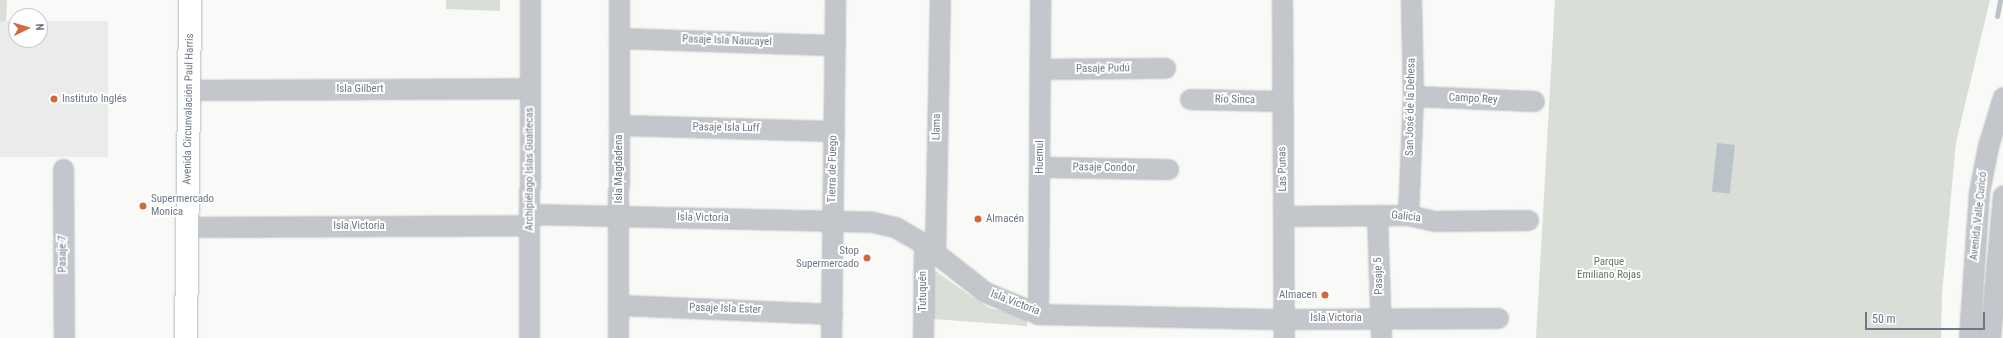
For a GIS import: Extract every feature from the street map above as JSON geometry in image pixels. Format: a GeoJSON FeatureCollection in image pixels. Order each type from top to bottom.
{"type":"FeatureCollection","features":[{"type":"Feature","properties":{"kind":"main road","name":"Avenida Circunvalación Paul Harris"},"geometry":{"type":"LineString","coordinates":[[186,338],[190,0]]}},
{"type":"Feature","properties":{"kind":"street","name":"Archipiélago Islas Guaitecas"},"geometry":{"type":"LineString","coordinates":[[529,338],[530,0]]}},
{"type":"Feature","properties":{"kind":"street","name":"Isla Magdadena"},"geometry":{"type":"LineString","coordinates":[[618,338],[619,0]]}},
{"type":"Feature","properties":{"kind":"street","name":"Tierra de Fuego"},"geometry":{"type":"LineString","coordinates":[[831,338],[836,0]]}},
{"type":"Feature","properties":{"kind":"street","name":"Llama"},"geometry":{"type":"LineString","coordinates":[[930,249],[940,0]]}},
{"type":"Feature","properties":{"kind":"street","name":"Huemul"},"geometry":{"type":"LineString","coordinates":[[1038,314],[1040,0]]}},
{"type":"Feature","properties":{"kind":"street","name":"Las Punas"},"geometry":{"type":"LineString","coordinates":[[1282,0],[1281,101],[1284,216],[1284,338]]}},
{"type":"Feature","properties":{"kind":"street","name":"San José de la Dehesa"},"geometry":{"type":"LineString","coordinates":[[1408,215],[1413,96],[1411,0]]}},
{"type":"Feature","properties":{"kind":"street","name":"Pasaje Isla Naucayel"},"geometry":{"type":"LineString","coordinates":[[619,38],[835,45]]}},
{"type":"Feature","properties":{"kind":"street","name":"Pasaje Pudú"},"geometry":{"type":"LineString","coordinates":[[1040,70],[1165,68]]}},
{"type":"Feature","properties":{"kind":"street","name":"Isla Gilbert"},"geometry":{"type":"LineString","coordinates":[[189,90],[530,88]]}},
{"type":"Feature","properties":{"kind":"street","name":"Campo Rey"},"geometry":{"type":"LineString","coordinates":[[1413,96],[1534,101]]}},
{"type":"Feature","properties":{"kind":"street","name":"Avenida Valle Curicó"},"geometry":{"type":"LineString","coordinates":[[1969,338],[1979,192],[1995,146],[2003,97]]}},
{"type":"Feature","properties":{"kind":"street","name":"Río Sinca"},"geometry":{"type":"LineString","coordinates":[[1190,99],[1281,101]]}},
{"type":"Feature","properties":{"kind":"street","name":"Pasaje Isla Luff"},"geometry":{"type":"LineString","coordinates":[[619,125],[834,131]]}},
{"type":"Feature","properties":{"kind":"street","name":"Pasaje Condor"},"geometry":{"type":"LineString","coordinates":[[1040,167],[1168,169]]}},
{"type":"Feature","properties":{"kind":"street","name":"Pasaje 7"},"geometry":{"type":"LineString","coordinates":[[63,169],[64,338]]}},
{"type":"Feature","properties":{"kind":"street","name":"Avenida Valle Curicó"},"geometry":{"type":"LineString","coordinates":[[1990,338],[2003,196]]}},
{"type":"Feature","properties":{"kind":"street","name":"Pasaje 5"},"geometry":{"type":"LineString","coordinates":[[1377,215],[1381,338]]}},
{"type":"Feature","properties":{"kind":"street","name":"Galicia"},"geometry":{"type":"LineString","coordinates":[[1284,216],[1408,215],[1434,221],[1528,220]]}},
{"type":"Feature","properties":{"kind":"street","name":"Isla Victoria"},"geometry":{"type":"LineString","coordinates":[[188,228],[529,220],[618,216],[873,222],[895,227],[930,249],[985,292],[1038,314],[1284,319],[1498,318]]}},
{"type":"Feature","properties":{"kind":"street","name":"Tutuquén"},"geometry":{"type":"LineString","coordinates":[[923,338],[930,249]]}},
{"type":"Feature","properties":{"kind":"street","name":"Pasaje Isla Ester"},"geometry":{"type":"LineString","coordinates":[[618,305],[832,314]]}},
{"type":"Feature","properties":{"kind":"shaded area","name":"Instituto Inglés"},"geometry":{"type":"Polygon","coordinates":[[[0,21],[8,21],[8,48],[48,48],[48,21],[108,21],[108,157],[0,157],[0,21]]]}},
{"type":"Feature","properties":{"kind":"shaded area"},"geometry":{"type":"Polygon","coordinates":[[[1717,143],[1735,145],[1730,194],[1712,192],[1717,143]]]}},
{"type":"Feature","properties":{"kind":"green space"},"geometry":{"type":"Polygon","coordinates":[[[0,0],[7,0],[6,21],[0,21],[0,0]]]}},
{"type":"Feature","properties":{"kind":"green space"},"geometry":{"type":"Polygon","coordinates":[[[446,0],[500,0],[500,11],[446,9],[446,0]]]}},
{"type":"Feature","properties":{"kind":"green space","name":"Parque Emiliano Rojas"},"geometry":{"type":"Polygon","coordinates":[[[1555,0],[1990,0],[1956,142],[1942,294],[1941,338],[1536,338],[1555,0]]]}},
{"type":"Feature","properties":{"kind":"green space"},"geometry":{"type":"Polygon","coordinates":[[[933,269],[989,308],[1027,316],[1027,326],[933,319],[933,269]]]}},
{"type":"Feature","properties":{"kind":"waterway"},"geometry":{"type":"LineString","coordinates":[[1997,16],[2000,0]]}},
{"type":"Feature","properties":{"kind":"place","name":"Instituto Inglés"},"geometry":{"type":"Point","coordinates":[54,99]}},
{"type":"Feature","properties":{"kind":"place","name":"Supermercado Monica"},"geometry":{"type":"Point","coordinates":[143,206]}},
{"type":"Feature","properties":{"kind":"place","name":"Almacén"},"geometry":{"type":"Point","coordinates":[978,219]}},
{"type":"Feature","properties":{"kind":"place","name":"Stop Supermercado"},"geometry":{"type":"Point","coordinates":[867,258]}},
{"type":"Feature","properties":{"kind":"place","name":"Almacen"},"geometry":{"type":"Point","coordinates":[1325,295]}}]}
